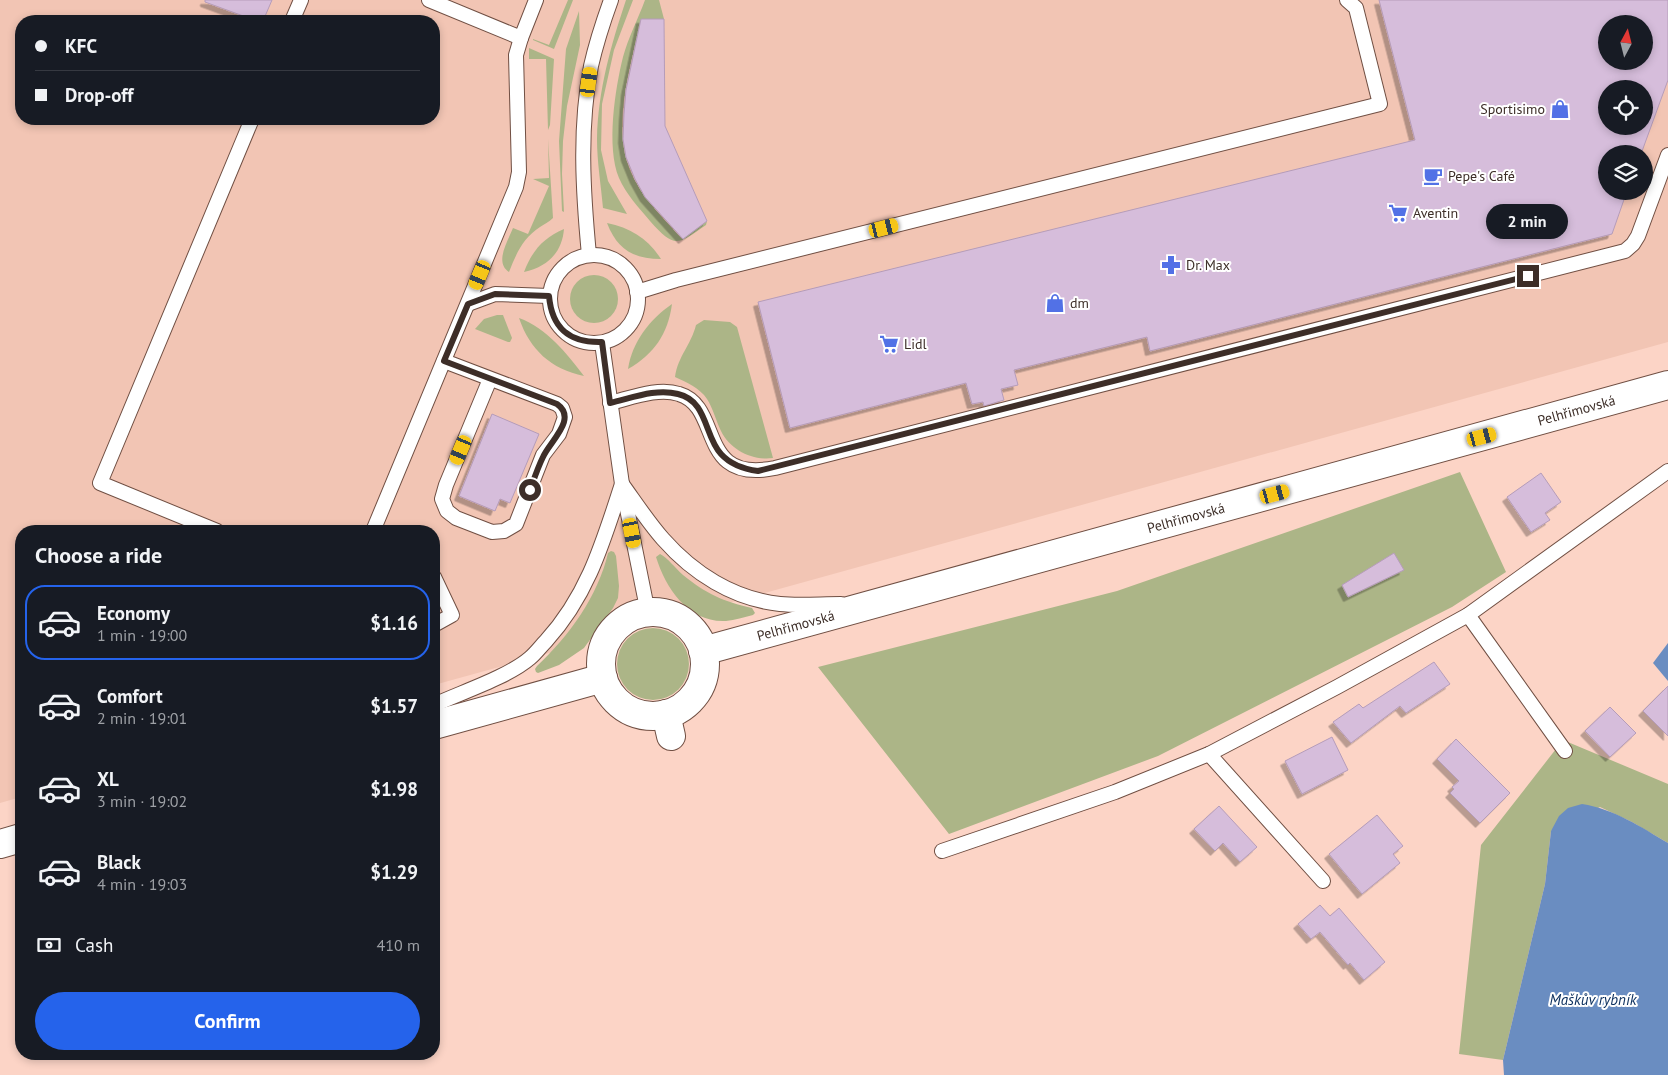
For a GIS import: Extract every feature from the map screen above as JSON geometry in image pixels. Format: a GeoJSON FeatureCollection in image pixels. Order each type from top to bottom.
{"type":"FeatureCollection","features":[{"type":"Feature","properties":{"kind":"main road","name":"Pelhřimovská"},"geometry":{"type":"LineString","coordinates":[[704,651],[1668,386]]}},
{"type":"Feature","properties":{"kind":"main road"},"geometry":{"type":"LineString","coordinates":[[648,612],[662,613],[676,618],[688,626],[698,637],[704,651],[703,678],[698,690],[668,725],[653,716],[639,714],[627,709],[616,701],[608,691],[603,678],[601,663],[603,648],[610,635],[620,624],[633,616],[648,612]]}},
{"type":"Feature","properties":{"kind":"main road"},"geometry":{"type":"LineString","coordinates":[[440,723],[603,678]]}},
{"type":"Feature","properties":{"kind":"main road"},"geometry":{"type":"LineString","coordinates":[[0,844],[15,840]]}},
{"type":"Feature","properties":{"kind":"lane"},"geometry":{"type":"LineString","coordinates":[[295,15],[301,0]]}},
{"type":"Feature","properties":{"kind":"lane"},"geometry":{"type":"LineString","coordinates":[[430,0],[520,38]]}},
{"type":"Feature","properties":{"kind":"lane"},"geometry":{"type":"LineString","coordinates":[[376,525],[516,187],[519,172],[516,55],[520,38],[536,0]]}},
{"type":"Feature","properties":{"kind":"lane"},"geometry":{"type":"LineString","coordinates":[[589,255],[583,168],[583,126],[591,67],[611,0]]}},
{"type":"Feature","properties":{"kind":"lane"},"geometry":{"type":"LineString","coordinates":[[637,292],[704,272],[1380,104],[1356,8],[1346,0]]}},
{"type":"Feature","properties":{"kind":"lane"},"geometry":{"type":"LineString","coordinates":[[202,525],[100,483],[249,125]]}},
{"type":"Feature","properties":{"kind":"lane"},"geometry":{"type":"LineString","coordinates":[[610,403],[657,392],[679,394],[697,405],[719,452],[733,464],[744,469],[758,471],[775,468],[1625,251],[1638,236],[1668,155]]}},
{"type":"Feature","properties":{"kind":"lane"},"geometry":{"type":"LineString","coordinates":[[589,255],[611,258],[620,264],[634,281],[637,292],[638,305],[634,318],[626,330],[615,338],[602,342],[588,343],[564,332],[556,322],[551,310],[549,296],[551,286],[561,268],[574,259],[589,255]]}},
{"type":"Feature","properties":{"kind":"lane"},"geometry":{"type":"LineString","coordinates":[[468,304],[495,294],[549,296]]}},
{"type":"Feature","properties":{"kind":"lane"},"geometry":{"type":"LineString","coordinates":[[602,342],[622,484],[648,612]]}},
{"type":"Feature","properties":{"kind":"lane"},"geometry":{"type":"LineString","coordinates":[[444,361],[557,404],[562,408],[565,417],[559,434],[544,455],[516,524],[504,531],[492,532],[456,518],[447,511],[442,499],[490,379]]}},
{"type":"Feature","properties":{"kind":"lane"},"geometry":{"type":"LineString","coordinates":[[942,851],[1115,792],[1209,754],[1468,615],[1668,471]]}},
{"type":"Feature","properties":{"kind":"lane"},"geometry":{"type":"LineString","coordinates":[[622,484],[661,537],[692,568],[723,587],[746,597],[780,604],[874,604]]}},
{"type":"Feature","properties":{"kind":"lane"},"geometry":{"type":"LineString","coordinates":[[440,702],[503,674],[530,658],[562,624],[587,582],[622,484]]}},
{"type":"Feature","properties":{"kind":"lane"},"geometry":{"type":"LineString","coordinates":[[440,590],[452,615],[440,622]]}},
{"type":"Feature","properties":{"kind":"lane"},"geometry":{"type":"LineString","coordinates":[[1468,615],[1565,751]]}},
{"type":"Feature","properties":{"kind":"lane"},"geometry":{"type":"LineString","coordinates":[[1209,754],[1323,881]]}},
{"type":"Feature","properties":{"kind":"shaded area"},"geometry":{"type":"Polygon","coordinates":[[[0,0],[1668,0],[1668,342],[440,683],[440,525],[15,525],[15,799],[0,803],[0,0]]]}},
{"type":"Feature","properties":{"kind":"green space"},"geometry":{"type":"Polygon","coordinates":[[[568,0],[573,0],[554,49],[533,40],[549,45],[568,0]]]}},
{"type":"Feature","properties":{"kind":"green space"},"geometry":{"type":"Polygon","coordinates":[[[626,0],[633,0],[614,50],[602,104],[601,150],[608,181],[627,214],[603,208],[597,139],[600,103],[606,68],[626,0]]]}},
{"type":"Feature","properties":{"kind":"green space"},"geometry":{"type":"Polygon","coordinates":[[[645,0],[659,0],[664,19],[641,20],[627,79],[622,121],[623,141],[634,179],[656,210],[682,239],[707,221],[706,225],[689,237],[676,241],[671,240],[658,230],[629,195],[619,178],[613,151],[613,118],[620,70],[628,43],[645,0]]]}},
{"type":"Feature","properties":{"kind":"green space"},"geometry":{"type":"Polygon","coordinates":[[[579,11],[580,45],[567,106],[563,141],[564,212],[562,211],[559,141],[566,49],[579,11]]]}},
{"type":"Feature","properties":{"kind":"green space"},"geometry":{"type":"Polygon","coordinates":[[[529,48],[554,59],[550,125],[548,130],[546,59],[529,59],[529,48]]]}},
{"type":"Feature","properties":{"kind":"green space"},"geometry":{"type":"Polygon","coordinates":[[[548,139],[553,218],[529,236],[517,253],[509,272],[505,268],[502,257],[513,228],[528,234],[549,186],[533,179],[549,178],[548,139]]]}},
{"type":"Feature","properties":{"kind":"green space"},"geometry":{"type":"Polygon","coordinates":[[[607,223],[638,235],[645,240],[661,259],[642,257],[627,251],[616,240],[607,223]]]}},
{"type":"Feature","properties":{"kind":"green space"},"geometry":{"type":"Polygon","coordinates":[[[564,229],[563,238],[552,258],[540,267],[524,272],[539,246],[564,229]]]}},
{"type":"Feature","properties":{"kind":"green space"},"geometry":{"type":"Polygon","coordinates":[[[589,275],[599,275],[611,282],[618,294],[618,304],[611,316],[599,323],[589,323],[581,319],[574,312],[570,304],[570,294],[574,286],[581,279],[589,275]]]}},
{"type":"Feature","properties":{"kind":"green space"},"geometry":{"type":"Polygon","coordinates":[[[672,304],[667,325],[658,342],[645,357],[628,369],[633,350],[643,332],[656,317],[672,304]]]}},
{"type":"Feature","properties":{"kind":"green space"},"geometry":{"type":"Polygon","coordinates":[[[503,315],[512,338],[510,342],[475,329],[484,319],[503,315]]]}},
{"type":"Feature","properties":{"kind":"green space"},"geometry":{"type":"Polygon","coordinates":[[[519,318],[539,328],[556,342],[584,376],[561,368],[543,356],[529,340],[519,318]]]}},
{"type":"Feature","properties":{"kind":"green space"},"geometry":{"type":"Polygon","coordinates":[[[704,320],[730,322],[737,327],[773,458],[758,458],[736,449],[725,438],[704,395],[675,377],[679,363],[696,325],[704,320]]]}},
{"type":"Feature","properties":{"kind":"green space"},"geometry":{"type":"Polygon","coordinates":[[[1460,472],[1506,572],[1452,607],[1158,756],[949,834],[818,667],[1117,591],[1460,472]]]}},
{"type":"Feature","properties":{"kind":"green space"},"geometry":{"type":"Polygon","coordinates":[[[611,551],[616,556],[619,586],[618,598],[613,608],[584,648],[559,665],[538,673],[536,672],[537,666],[560,642],[590,600],[608,553],[611,551]]]}},
{"type":"Feature","properties":{"kind":"green space"},"geometry":{"type":"Polygon","coordinates":[[[660,554],[699,587],[724,600],[752,608],[755,613],[726,621],[713,620],[690,610],[681,602],[666,581],[656,557],[660,554]]]}},
{"type":"Feature","properties":{"kind":"green space"},"geometry":{"type":"Polygon","coordinates":[[[660,628],[679,638],[687,650],[689,664],[687,678],[679,690],[667,698],[646,700],[627,690],[619,678],[617,657],[627,638],[639,630],[660,628]]]}},
{"type":"Feature","properties":{"kind":"green space"},"geometry":{"type":"Polygon","coordinates":[[[1563,740],[1668,784],[1668,843],[1632,822],[1600,807],[1551,831],[1545,884],[1503,1060],[1459,1054],[1481,845],[1563,740]]]}},
{"type":"Feature","properties":{"kind":"water"},"geometry":{"type":"Polygon","coordinates":[[[1668,643],[1668,681],[1653,663],[1668,643]]]}},
{"type":"Feature","properties":{"kind":"water","name":"Maškův rybník"},"geometry":{"type":"Polygon","coordinates":[[[1582,804],[1616,814],[1668,843],[1668,1075],[1504,1075],[1503,1060],[1545,884],[1551,831],[1559,816],[1568,808],[1582,804]]]}},
{"type":"Feature","properties":{"kind":"building"},"geometry":{"type":"Polygon","coordinates":[[[205,0],[272,0],[266,15],[241,15],[205,2],[205,0]]]}},
{"type":"Feature","properties":{"kind":"building","name":"Aventin"},"geometry":{"type":"Polygon","coordinates":[[[1379,0],[1668,0],[1668,80],[1653,121],[1653,80],[1598,80],[1598,135],[1648,135],[1644,145],[1598,145],[1598,200],[1624,200],[1612,234],[1150,351],[1147,337],[1014,370],[1018,385],[1001,389],[1004,400],[984,406],[983,402],[972,404],[966,383],[790,428],[758,302],[1415,140],[1379,0]]]}},
{"type":"Feature","properties":{"kind":"building"},"geometry":{"type":"Polygon","coordinates":[[[641,19],[664,19],[665,126],[707,221],[683,239],[645,197],[626,157],[623,139],[626,90],[641,19]]]}},
{"type":"Feature","properties":{"kind":"building"},"geometry":{"type":"Polygon","coordinates":[[[492,414],[539,434],[510,503],[500,499],[495,511],[459,496],[492,414]]]}},
{"type":"Feature","properties":{"kind":"building"},"geometry":{"type":"Polygon","coordinates":[[[1541,473],[1561,502],[1545,513],[1550,520],[1531,532],[1507,497],[1541,473]]]}},
{"type":"Feature","properties":{"kind":"building"},"geometry":{"type":"Polygon","coordinates":[[[1394,553],[1404,570],[1348,597],[1342,585],[1394,553]]]}},
{"type":"Feature","properties":{"kind":"building"},"geometry":{"type":"Polygon","coordinates":[[[1434,662],[1450,684],[1406,713],[1400,706],[1351,743],[1333,722],[1359,704],[1363,708],[1434,662]]]}},
{"type":"Feature","properties":{"kind":"building"},"geometry":{"type":"Polygon","coordinates":[[[1668,686],[1668,736],[1643,711],[1668,686]]]}},
{"type":"Feature","properties":{"kind":"building"},"geometry":{"type":"Polygon","coordinates":[[[1610,707],[1636,733],[1610,757],[1585,731],[1610,707]]]}},
{"type":"Feature","properties":{"kind":"building"},"geometry":{"type":"Polygon","coordinates":[[[1332,737],[1348,770],[1302,794],[1285,761],[1332,737]]]}},
{"type":"Feature","properties":{"kind":"building"},"geometry":{"type":"Polygon","coordinates":[[[1456,739],[1510,793],[1480,823],[1450,793],[1454,789],[1452,787],[1459,781],[1437,759],[1456,739]]]}},
{"type":"Feature","properties":{"kind":"building"},"geometry":{"type":"Polygon","coordinates":[[[1219,806],[1257,847],[1240,862],[1223,843],[1215,851],[1194,829],[1219,806]]]}},
{"type":"Feature","properties":{"kind":"building"},"geometry":{"type":"Polygon","coordinates":[[[1377,815],[1403,846],[1393,854],[1400,863],[1362,894],[1329,854],[1377,815]]]}},
{"type":"Feature","properties":{"kind":"building"},"geometry":{"type":"Polygon","coordinates":[[[1320,905],[1330,916],[1339,908],[1385,962],[1364,980],[1350,963],[1348,965],[1320,932],[1311,939],[1298,924],[1320,905]]]}},
{"type":"Feature","properties":{"kind":"place","name":"Sportisimo"},"geometry":{"type":"Point","coordinates":[1560,109]}},
{"type":"Feature","properties":{"kind":"place","name":"Pepe's Café"},"geometry":{"type":"Point","coordinates":[1433,176]}},
{"type":"Feature","properties":{"kind":"place","name":"Aventin"},"geometry":{"type":"Point","coordinates":[1398,213]}},
{"type":"Feature","properties":{"kind":"place","name":"Dr. Max"},"geometry":{"type":"Point","coordinates":[1171,265]}},
{"type":"Feature","properties":{"kind":"place","name":"dm"},"geometry":{"type":"Point","coordinates":[1055,303]}},
{"type":"Feature","properties":{"kind":"place","name":"Lidl"},"geometry":{"type":"Point","coordinates":[889,344]}},
{"type":"Feature","properties":{"kind":"route"},"geometry":{"type":"LineString","coordinates":[[530,490],[544,455],[559,434],[565,417],[562,408],[557,404],[444,361],[468,304],[495,294],[549,296],[551,310],[556,322],[564,332],[588,343],[602,342],[610,403],[657,392],[679,394],[697,405],[719,452],[733,464],[744,469],[758,471],[1528,276]]}}]}
